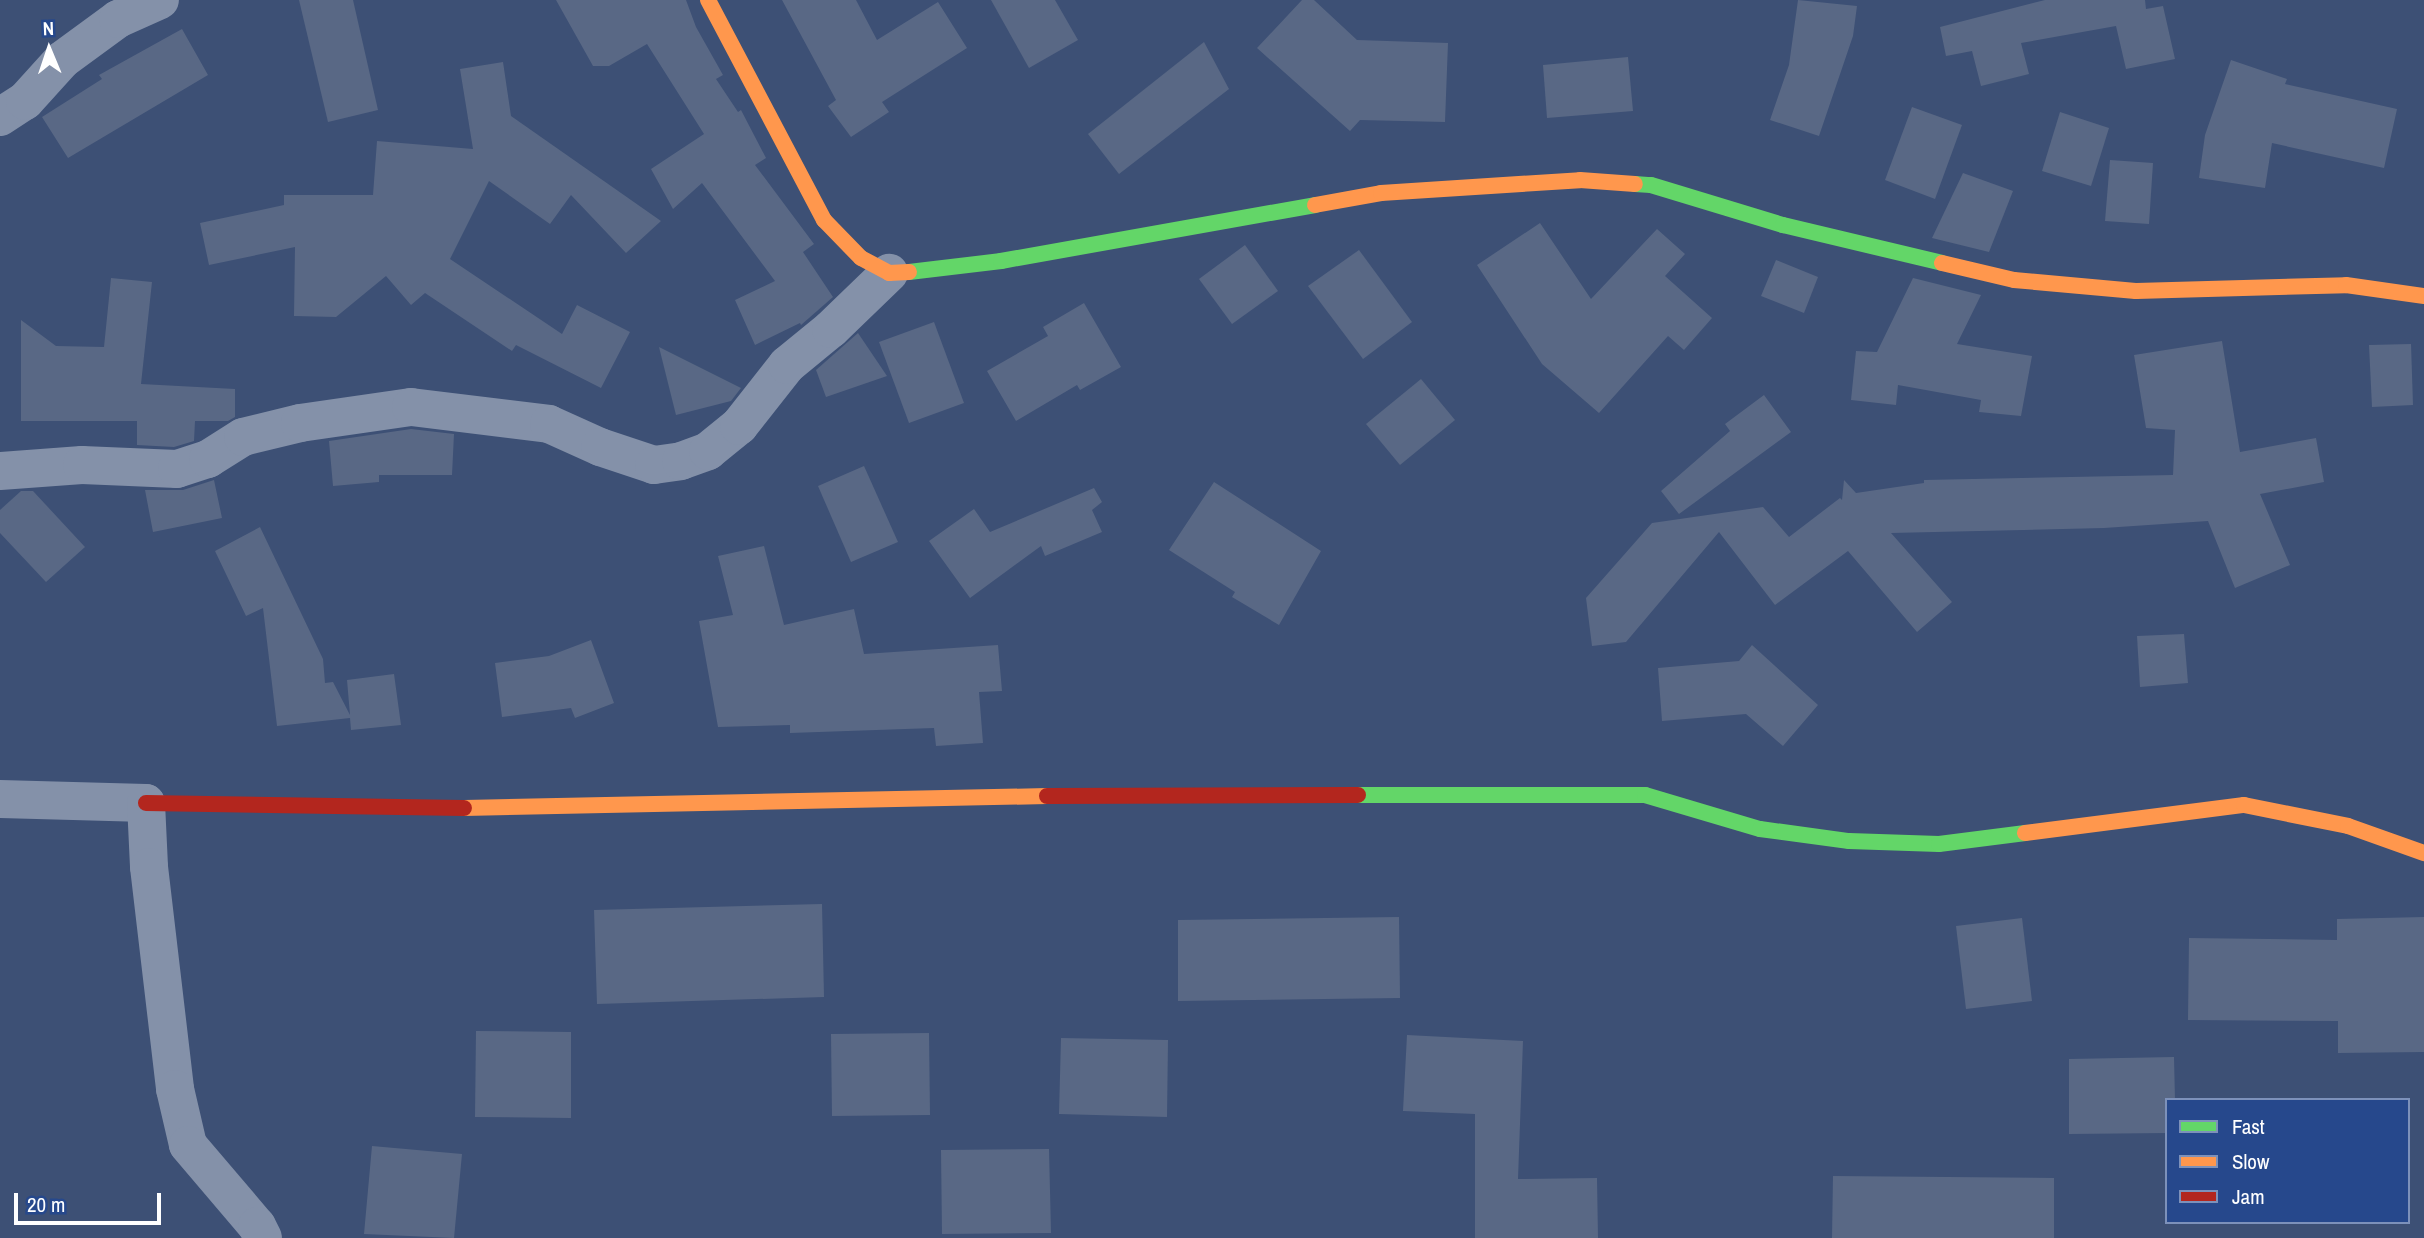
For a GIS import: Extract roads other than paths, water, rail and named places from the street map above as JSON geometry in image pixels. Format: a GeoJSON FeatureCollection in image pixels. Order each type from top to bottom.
{"type":"FeatureCollection","features":[{"type":"Feature","properties":{"kind":"street"},"geometry":{"type":"LineString","coordinates":[[0,117],[25,101],[62,60],[107,27],[160,0]]}},
{"type":"Feature","properties":{"kind":"street"},"geometry":{"type":"LineString","coordinates":[[708,0],[824,220],[861,258],[889,272],[928,272],[1001,261],[1381,193],[1580,180],[1651,185],[1783,225],[2014,279],[2136,291],[2346,285],[2424,296]]}},
{"type":"Feature","properties":{"kind":"street"},"geometry":{"type":"LineString","coordinates":[[0,471],[82,465],[177,469],[208,459],[243,437],[300,423],[411,407],[549,424],[600,447],[654,465],[681,461],[708,451],[739,426],[787,365],[831,329],[889,272]]}},
{"type":"Feature","properties":{"kind":"street"},"geometry":{"type":"LineString","coordinates":[[0,799],[400,809],[1046,796],[1645,795],[1760,829],[1849,841],[1939,844],[2245,805],[2348,826],[2424,853]]}},
{"type":"Feature","properties":{"kind":"street"},"geometry":{"type":"LineString","coordinates":[[146,803],[149,867],[174,1089],[188,1145],[257,1226],[263,1238]]}}]}
